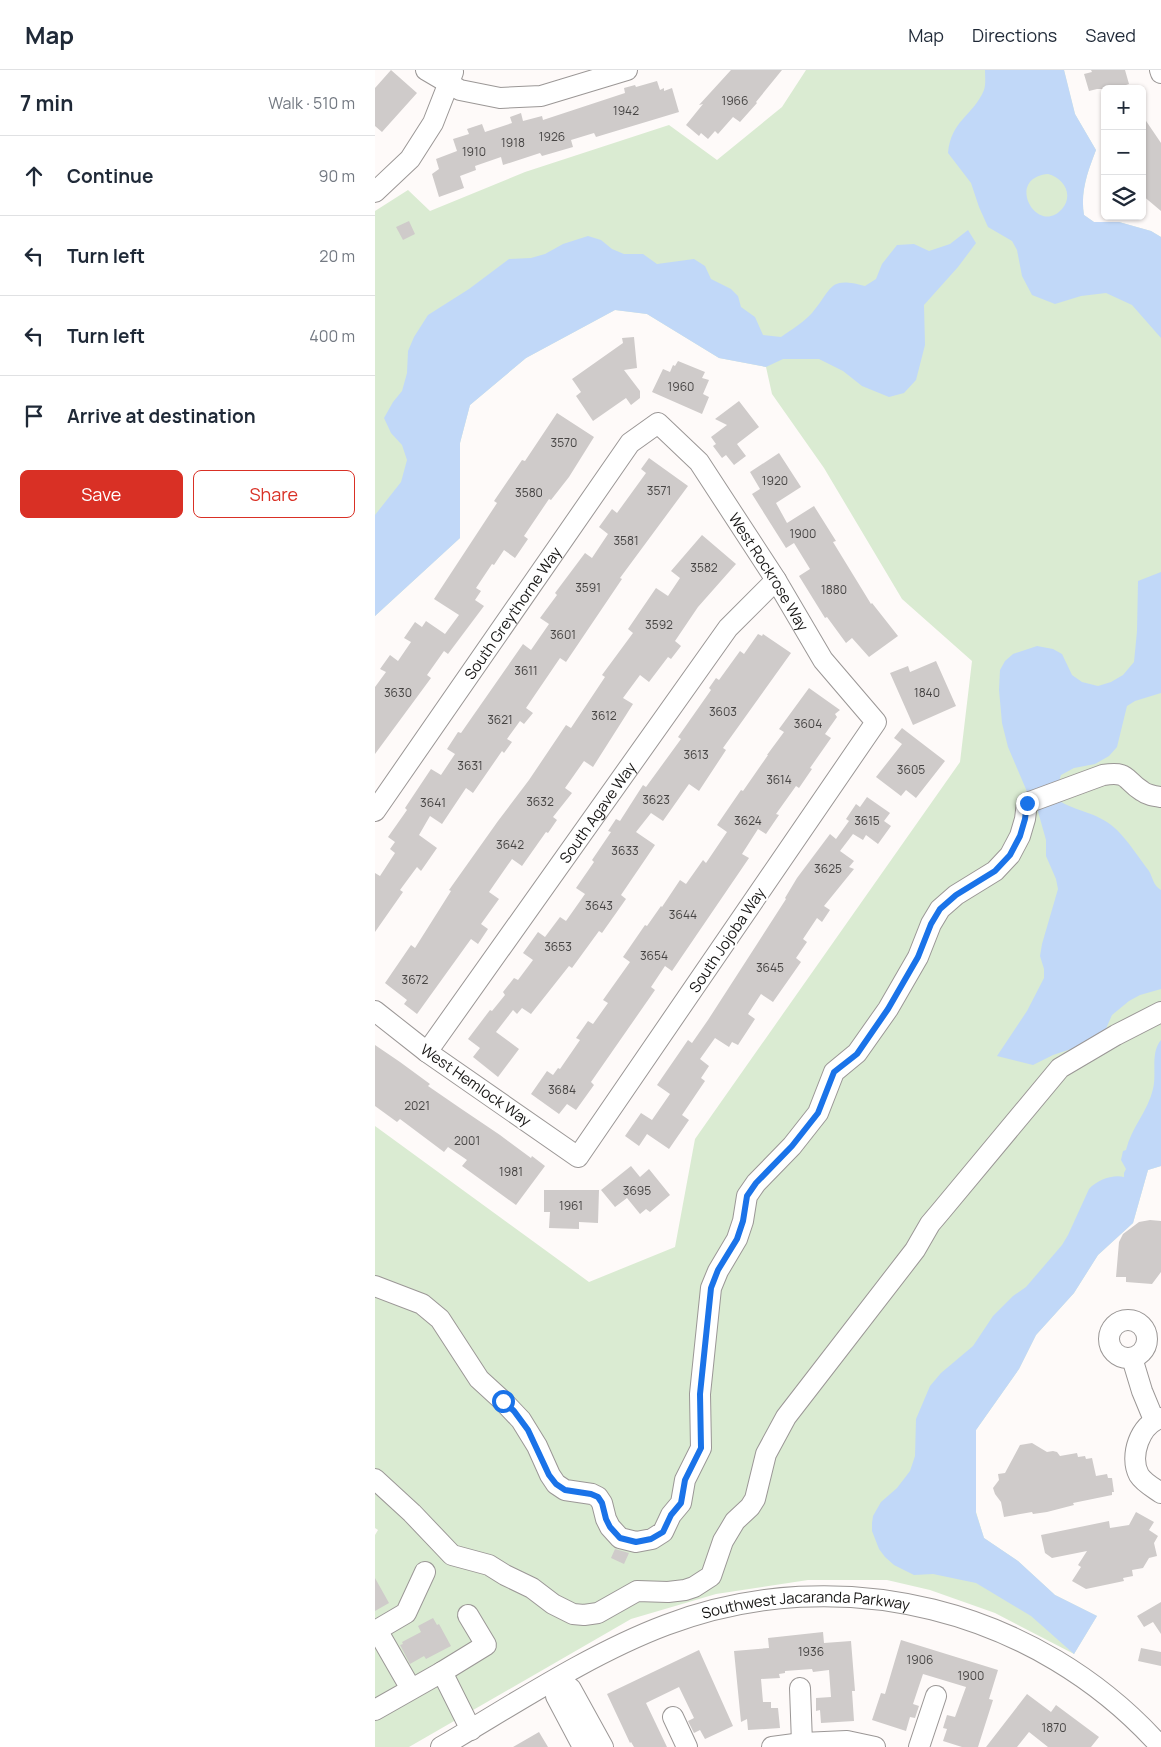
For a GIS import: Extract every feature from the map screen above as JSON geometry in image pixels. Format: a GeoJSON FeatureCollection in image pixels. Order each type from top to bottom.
{"type":"FeatureCollection","features":[{"type":"Feature","properties":{"kind":"street"},"geometry":{"type":"LineString","coordinates":[[426,70],[451,76],[460,90],[500,98],[541,96],[627,70]]}},
{"type":"Feature","properties":{"kind":"street"},"geometry":{"type":"LineString","coordinates":[[375,192],[410,159],[433,123],[451,76]]}},
{"type":"Feature","properties":{"kind":"street","name":"West Rockrose Way"},"geometry":{"type":"LineString","coordinates":[[658,423],[699,462],[776,580],[823,660],[876,722]]}},
{"type":"Feature","properties":{"kind":"street","name":"South Greythorne Way"},"geometry":{"type":"LineString","coordinates":[[375,811],[629,443],[658,423]]}},
{"type":"Feature","properties":{"kind":"street","name":"South Agave Way"},"geometry":{"type":"LineString","coordinates":[[427,1052],[728,628],[776,580]]}},
{"type":"Feature","properties":{"kind":"street","name":"South Jojoba Way"},"geometry":{"type":"LineString","coordinates":[[579,1157],[876,722]]}},
{"type":"Feature","properties":{"kind":"street"},"geometry":{"type":"LineString","coordinates":[[375,1286],[422,1304],[440,1319],[479,1379],[521,1420],[537,1446],[549,1475],[556,1484],[565,1490],[598,1497],[610,1527],[620,1538],[636,1542],[651,1539],[663,1532],[671,1515],[681,1503],[685,1480],[701,1448],[700,1394],[711,1288],[718,1270],[737,1239],[743,1221],[747,1196],[756,1183],[792,1146],[818,1113],[834,1072],[857,1054],[888,1009],[918,957],[931,924],[940,909],[956,895],[995,871],[1010,855],[1020,836],[1027,803],[1103,775],[1116,773],[1130,780],[1142,791],[1161,798]]}},
{"type":"Feature","properties":{"kind":"street","name":"West Hemlock Way"},"geometry":{"type":"LineString","coordinates":[[375,1011],[427,1052],[579,1157]]}},
{"type":"Feature","properties":{"kind":"street"},"geometry":{"type":"LineString","coordinates":[[375,1479],[412,1512],[451,1555],[489,1565],[505,1576],[532,1588],[553,1604],[573,1614],[598,1613],[637,1592],[685,1590],[704,1582],[711,1576],[723,1541],[730,1529],[755,1499],[766,1454],[785,1417],[915,1250],[930,1224],[1060,1068],[1116,1035],[1161,1012]]}},
{"type":"Feature","properties":{"kind":"street"},"geometry":{"type":"LineString","coordinates":[[1132,1358],[1142,1391],[1157,1419],[1143,1432],[1137,1442],[1136,1466],[1140,1476],[1161,1493]]}},
{"type":"Feature","properties":{"kind":"street"},"geometry":{"type":"LineString","coordinates":[[411,1689],[376,1630],[406,1613],[425,1572]]}},
{"type":"Feature","properties":{"kind":"street","name":"Southwest Jacaranda Parkway"},"geometry":{"type":"LineString","coordinates":[[441,1747],[619,1645],[668,1624],[731,1606],[771,1600],[823,1596],[884,1600],[919,1606],[954,1614],[991,1628],[1049,1655],[1078,1674],[1129,1714],[1161,1747]]}},
{"type":"Feature","properties":{"kind":"street"},"geometry":{"type":"LineString","coordinates":[[375,1710],[486,1645],[468,1615]]}},
{"type":"Feature","properties":{"kind":"street"},"geometry":{"type":"LineString","coordinates":[[442,1672],[471,1730]]}},
{"type":"Feature","properties":{"kind":"street"},"geometry":{"type":"LineString","coordinates":[[559,1679],[557,1696],[592,1745]]}},
{"type":"Feature","properties":{"kind":"street"},"geometry":{"type":"LineString","coordinates":[[799,1688],[802,1743]]}},
{"type":"Feature","properties":{"kind":"street"},"geometry":{"type":"LineString","coordinates":[[919,1747],[936,1696]]}},
{"type":"Feature","properties":{"kind":"street"},"geometry":{"type":"LineString","coordinates":[[673,1717],[687,1747]]}},
{"type":"Feature","properties":{"kind":"street"},"geometry":{"type":"LineString","coordinates":[[772,1747],[802,1743],[847,1741],[875,1747]]}},
{"type":"Feature","properties":{"kind":"green space"},"geometry":{"type":"Polygon","coordinates":[[[806,70],[1064,70],[1075,114],[1096,150],[1084,190],[1084,215],[1094,222],[1119,222],[1151,231],[1161,237],[1161,1166],[1148,1170],[1133,1223],[1098,1255],[1074,1293],[1036,1335],[1019,1369],[976,1430],[976,1512],[984,1538],[1018,1561],[1055,1595],[1097,1616],[1074,1654],[995,1613],[930,1590],[887,1580],[808,1580],[716,1594],[631,1619],[409,1747],[375,1747],[375,1535],[378,1530],[375,1528],[375,1126],[589,1282],[675,1247],[695,1139],[960,762],[972,661],[902,599],[824,468],[772,394],[766,367],[719,358],[647,314],[615,310],[526,358],[470,405],[460,443],[460,538],[375,616],[375,211],[408,190],[430,211],[525,172],[669,125],[717,160],[782,107],[806,70]]]}},
{"type":"Feature","properties":{"kind":"water"},"geometry":{"type":"Polygon","coordinates":[[[985,70],[1064,70],[1075,114],[1096,150],[1084,190],[1084,215],[1094,222],[1119,222],[1151,231],[1161,237],[1161,338],[1132,305],[1106,293],[1081,296],[1055,304],[1032,295],[1022,276],[1017,250],[1012,241],[988,227],[971,183],[948,153],[953,133],[984,90],[985,70]],[[1048,174],[1035,178],[1028,185],[1029,204],[1043,216],[1052,216],[1066,204],[1066,188],[1054,176],[1048,174]]]}},
{"type":"Feature","properties":{"kind":"water"},"geometry":{"type":"Polygon","coordinates":[[[968,230],[976,243],[958,267],[924,305],[925,345],[916,380],[904,393],[889,397],[862,386],[843,371],[819,359],[783,359],[766,367],[719,358],[647,314],[615,310],[526,358],[470,405],[460,443],[460,538],[375,616],[375,515],[401,482],[407,460],[402,445],[391,433],[384,418],[402,391],[407,373],[408,351],[414,337],[428,315],[469,289],[509,259],[531,258],[545,254],[563,244],[588,236],[601,240],[612,249],[624,254],[643,254],[657,264],[694,259],[705,266],[711,279],[731,289],[738,296],[741,307],[755,317],[763,335],[781,337],[809,316],[832,286],[844,282],[865,286],[876,279],[882,264],[897,245],[914,244],[929,251],[950,244],[968,230]]]}},
{"type":"Feature","properties":{"kind":"water"},"geometry":{"type":"Polygon","coordinates":[[[1161,572],[1161,693],[1135,701],[1127,706],[1117,747],[1109,756],[1095,764],[1074,768],[1061,775],[1057,787],[1061,802],[1104,820],[1117,830],[1134,850],[1149,871],[1155,884],[1161,890],[1161,989],[1140,995],[1129,1001],[1112,1015],[1105,1031],[1095,1041],[1053,1055],[1033,1065],[997,1056],[1027,1011],[1044,978],[1044,969],[1040,956],[1058,889],[1056,879],[1046,856],[1046,840],[1037,808],[1028,794],[1008,747],[1002,723],[999,690],[1000,670],[1005,661],[1013,654],[1037,646],[1053,649],[1062,654],[1072,675],[1082,682],[1098,686],[1111,682],[1123,675],[1134,662],[1138,581],[1161,572]]]}},
{"type":"Feature","properties":{"kind":"water"},"geometry":{"type":"Polygon","coordinates":[[[1161,1040],[1161,1166],[1148,1170],[1133,1223],[1098,1255],[1074,1293],[1036,1335],[1019,1369],[976,1430],[976,1513],[984,1538],[1018,1561],[1055,1595],[1097,1616],[1074,1654],[1031,1616],[976,1583],[933,1574],[914,1575],[894,1565],[879,1549],[872,1531],[872,1523],[873,1516],[881,1502],[897,1488],[910,1471],[915,1456],[916,1419],[930,1386],[941,1373],[973,1346],[993,1316],[1013,1296],[1026,1287],[1062,1245],[1089,1189],[1105,1178],[1124,1177],[1126,1169],[1121,1160],[1123,1151],[1126,1150],[1128,1142],[1151,1097],[1156,1051],[1161,1040]]]}},
{"type":"Feature","properties":{"kind":"building"},"geometry":{"type":"Polygon","coordinates":[[[391,70],[417,93],[382,132],[375,126],[375,88],[391,70]]]}},
{"type":"Feature","properties":{"kind":"building"},"geometry":{"type":"Polygon","coordinates":[[[731,70],[782,70],[740,122],[733,117],[718,134],[715,131],[708,139],[701,133],[699,136],[686,125],[703,104],[699,105],[731,70]]]}},
{"type":"Feature","properties":{"kind":"building"},"geometry":{"type":"Polygon","coordinates":[[[1091,70],[1125,70],[1129,84],[1101,85],[1101,89],[1089,91],[1084,74],[1092,72],[1091,70]]]}},
{"type":"Feature","properties":{"kind":"building"},"geometry":{"type":"Polygon","coordinates":[[[657,81],[660,90],[664,88],[664,91],[672,88],[679,112],[596,137],[594,133],[571,140],[573,147],[542,156],[540,153],[503,165],[501,157],[475,166],[476,170],[460,176],[464,188],[439,197],[432,174],[439,169],[436,159],[457,151],[453,139],[469,134],[467,129],[482,124],[485,132],[512,123],[510,117],[521,113],[523,121],[542,116],[543,120],[625,93],[624,88],[635,85],[636,87],[657,81]]]}},
{"type":"Feature","properties":{"kind":"building"},"geometry":{"type":"Polygon","coordinates":[[[1146,121],[1161,143],[1161,211],[1146,198],[1146,121]]]}},
{"type":"Feature","properties":{"kind":"building"},"geometry":{"type":"Polygon","coordinates":[[[409,221],[415,234],[403,240],[396,227],[409,221]]]}},
{"type":"Feature","properties":{"kind":"building"},"geometry":{"type":"Polygon","coordinates":[[[634,337],[637,368],[624,370],[640,391],[640,398],[631,405],[626,398],[593,421],[576,396],[581,392],[572,379],[623,343],[622,338],[634,337]]]}},
{"type":"Feature","properties":{"kind":"building"},"geometry":{"type":"Polygon","coordinates":[[[678,361],[705,372],[702,378],[709,380],[703,394],[709,397],[702,414],[652,392],[663,369],[670,372],[673,365],[675,366],[678,361]]]}},
{"type":"Feature","properties":{"kind":"building"},"geometry":{"type":"Polygon","coordinates":[[[739,401],[759,427],[737,444],[746,456],[734,465],[726,455],[722,458],[713,446],[716,444],[711,437],[727,425],[715,419],[739,401]]]}},
{"type":"Feature","properties":{"kind":"building"},"geometry":{"type":"Polygon","coordinates":[[[557,413],[594,437],[569,477],[551,500],[549,499],[524,536],[528,539],[515,558],[504,550],[494,565],[492,564],[476,588],[481,591],[475,600],[484,606],[448,654],[444,651],[427,675],[431,678],[375,754],[375,687],[386,672],[380,669],[390,655],[398,661],[411,642],[404,638],[415,622],[422,627],[426,621],[445,634],[459,615],[434,599],[497,503],[494,501],[522,460],[525,461],[557,413]]]}},
{"type":"Feature","properties":{"kind":"building"},"geometry":{"type":"Polygon","coordinates":[[[779,453],[801,487],[776,503],[787,523],[814,506],[836,541],[833,542],[871,604],[898,636],[869,657],[852,638],[846,643],[827,617],[825,618],[799,576],[810,569],[794,543],[786,548],[752,494],[760,489],[750,472],[779,453]]]}},
{"type":"Feature","properties":{"kind":"building"},"geometry":{"type":"Polygon","coordinates":[[[649,458],[688,486],[620,578],[622,579],[566,662],[560,658],[526,708],[533,713],[524,724],[520,721],[507,739],[512,742],[504,753],[502,751],[473,793],[466,788],[442,824],[430,816],[419,835],[437,848],[421,871],[417,867],[400,890],[403,892],[375,932],[375,873],[380,876],[395,853],[390,849],[395,842],[388,837],[407,810],[405,808],[431,769],[441,775],[455,754],[447,749],[458,732],[461,733],[523,644],[531,650],[549,624],[540,618],[557,595],[555,593],[585,553],[592,558],[608,534],[599,527],[612,509],[617,513],[646,473],[641,469],[649,458]]]}},
{"type":"Feature","properties":{"kind":"building"},"geometry":{"type":"Polygon","coordinates":[[[702,535],[736,564],[698,607],[675,641],[681,646],[671,659],[668,657],[649,682],[640,675],[623,698],[633,704],[593,767],[584,761],[565,788],[572,793],[553,817],[557,820],[522,866],[512,859],[489,892],[499,899],[481,924],[488,929],[478,944],[471,939],[417,1014],[404,1004],[407,1000],[385,983],[411,945],[415,948],[451,891],[449,890],[529,780],[566,725],[571,728],[605,677],[602,675],[633,633],[628,629],[656,588],[668,596],[680,578],[671,571],[702,535]]]}},
{"type":"Feature","properties":{"kind":"building"},"geometry":{"type":"Polygon","coordinates":[[[758,634],[762,636],[763,634],[791,653],[723,748],[726,750],[699,791],[689,784],[663,821],[651,813],[636,832],[655,845],[621,895],[626,899],[602,933],[599,931],[572,968],[569,966],[531,1014],[522,1008],[517,1014],[513,1010],[496,1032],[519,1049],[498,1077],[473,1057],[480,1048],[468,1039],[490,1010],[492,1011],[505,995],[503,992],[514,978],[518,980],[533,960],[523,953],[538,932],[545,937],[560,917],[566,921],[585,894],[576,888],[594,862],[592,860],[611,832],[608,831],[616,819],[620,821],[643,785],[646,787],[681,739],[678,737],[711,690],[709,688],[716,678],[719,680],[740,651],[744,654],[758,634]]]}},
{"type":"Feature","properties":{"kind":"building"},"geometry":{"type":"Polygon","coordinates":[[[936,661],[956,706],[913,725],[890,673],[908,666],[910,672],[936,661]]]}},
{"type":"Feature","properties":{"kind":"building"},"geometry":{"type":"Polygon","coordinates":[[[809,688],[840,710],[835,714],[837,717],[825,734],[831,738],[810,768],[812,769],[799,788],[796,786],[776,814],[779,815],[766,834],[758,829],[742,854],[749,858],[672,971],[665,966],[651,987],[655,990],[591,1082],[594,1085],[576,1110],[567,1104],[559,1114],[531,1094],[547,1071],[553,1075],[558,1068],[560,1069],[580,1040],[576,1038],[588,1021],[593,1024],[608,1003],[603,1000],[630,962],[623,957],[645,925],[647,926],[662,907],[680,880],[686,884],[703,860],[706,863],[727,832],[717,825],[784,732],[779,729],[809,688]]]}},
{"type":"Feature","properties":{"kind":"building"},"geometry":{"type":"Polygon","coordinates":[[[902,728],[945,761],[916,798],[906,790],[901,796],[876,777],[902,744],[894,738],[902,728]]]}},
{"type":"Feature","properties":{"kind":"building"},"geometry":{"type":"Polygon","coordinates":[[[867,797],[890,813],[884,821],[891,826],[878,844],[866,835],[863,840],[853,834],[840,851],[854,861],[849,867],[854,869],[824,906],[830,910],[822,922],[817,918],[803,939],[807,942],[796,958],[801,962],[773,1002],[761,994],[748,1014],[755,1019],[738,1045],[732,1042],[729,1047],[715,1038],[700,1059],[709,1066],[701,1078],[705,1081],[682,1115],[689,1120],[669,1149],[647,1134],[639,1146],[625,1136],[641,1113],[652,1120],[670,1094],[657,1085],[688,1040],[692,1043],[708,1020],[786,899],[797,878],[830,834],[836,839],[849,821],[846,819],[856,804],[860,807],[867,797]]]}},
{"type":"Feature","properties":{"kind":"building"},"geometry":{"type":"Polygon","coordinates":[[[375,1045],[430,1084],[428,1086],[545,1166],[516,1205],[462,1166],[467,1160],[448,1147],[444,1152],[400,1119],[397,1122],[375,1106],[375,1045]]]}},
{"type":"Feature","properties":{"kind":"building"},"geometry":{"type":"Polygon","coordinates":[[[631,1166],[640,1177],[649,1169],[670,1195],[650,1212],[646,1209],[640,1214],[627,1198],[615,1207],[601,1190],[631,1166]]]}},
{"type":"Feature","properties":{"kind":"building"},"geometry":{"type":"Polygon","coordinates":[[[544,1190],[599,1190],[598,1223],[579,1222],[579,1229],[549,1228],[550,1212],[544,1212],[544,1190]]]}},
{"type":"Feature","properties":{"kind":"building"},"geometry":{"type":"Polygon","coordinates":[[[1161,1221],[1161,1272],[1152,1284],[1126,1282],[1126,1277],[1116,1277],[1119,1242],[1123,1234],[1139,1222],[1161,1221]]]}},
{"type":"Feature","properties":{"kind":"building"},"geometry":{"type":"Polygon","coordinates":[[[1032,1443],[1047,1452],[1057,1452],[1060,1456],[1077,1453],[1078,1457],[1092,1458],[1096,1476],[1107,1474],[1108,1478],[1112,1478],[1114,1492],[1112,1492],[1112,1495],[1073,1503],[1074,1505],[1047,1512],[1033,1514],[1032,1512],[1004,1517],[1001,1502],[993,1488],[999,1480],[998,1474],[1005,1473],[1020,1445],[1032,1443]]]}},
{"type":"Feature","properties":{"kind":"building"},"geometry":{"type":"Polygon","coordinates":[[[1136,1512],[1154,1522],[1149,1530],[1158,1536],[1154,1543],[1157,1556],[1149,1558],[1143,1568],[1132,1570],[1133,1576],[1123,1578],[1124,1581],[1086,1589],[1072,1581],[1081,1567],[1078,1565],[1087,1551],[1052,1558],[1045,1553],[1041,1535],[1109,1521],[1110,1528],[1129,1525],[1136,1512]]]}},
{"type":"Feature","properties":{"kind":"building"},"geometry":{"type":"Polygon","coordinates":[[[615,1549],[629,1553],[624,1564],[611,1558],[615,1549]]]}},
{"type":"Feature","properties":{"kind":"building"},"geometry":{"type":"Polygon","coordinates":[[[375,1578],[389,1603],[375,1611],[375,1578]]]}},
{"type":"Feature","properties":{"kind":"building"},"geometry":{"type":"Polygon","coordinates":[[[1161,1602],[1161,1634],[1153,1622],[1144,1627],[1137,1616],[1161,1602]]]}},
{"type":"Feature","properties":{"kind":"building"},"geometry":{"type":"Polygon","coordinates":[[[433,1618],[437,1625],[439,1624],[451,1646],[426,1659],[424,1656],[410,1664],[400,1645],[421,1632],[418,1626],[433,1618]]]}},
{"type":"Feature","properties":{"kind":"building"},"geometry":{"type":"Polygon","coordinates":[[[823,1632],[824,1643],[851,1641],[855,1691],[852,1691],[854,1721],[821,1723],[820,1710],[816,1711],[816,1698],[831,1697],[829,1670],[813,1672],[812,1669],[785,1671],[785,1673],[779,1674],[780,1678],[761,1679],[763,1702],[771,1702],[771,1708],[778,1708],[780,1728],[748,1730],[747,1719],[741,1722],[734,1651],[769,1648],[768,1638],[823,1632]]]}},
{"type":"Feature","properties":{"kind":"building"},"geometry":{"type":"Polygon","coordinates":[[[901,1640],[998,1670],[989,1699],[993,1700],[978,1747],[962,1747],[943,1741],[947,1729],[943,1728],[947,1715],[955,1717],[966,1687],[923,1674],[913,1704],[919,1706],[915,1718],[910,1717],[906,1731],[872,1720],[881,1693],[885,1694],[901,1640]]]}},
{"type":"Feature","properties":{"kind":"building"},"geometry":{"type":"Polygon","coordinates":[[[1141,1648],[1161,1652],[1161,1666],[1138,1661],[1141,1648]]]}},
{"type":"Feature","properties":{"kind":"building"},"geometry":{"type":"Polygon","coordinates":[[[699,1650],[733,1726],[705,1739],[700,1730],[694,1733],[688,1721],[694,1718],[679,1687],[646,1703],[667,1747],[634,1747],[630,1743],[607,1694],[699,1650]]]}},
{"type":"Feature","properties":{"kind":"building"},"geometry":{"type":"Polygon","coordinates":[[[1027,1694],[1051,1712],[1056,1705],[1099,1737],[1091,1747],[1048,1747],[1029,1732],[1017,1747],[986,1747],[1027,1694]]]}},
{"type":"Feature","properties":{"kind":"building"},"geometry":{"type":"Polygon","coordinates":[[[539,1732],[548,1747],[513,1747],[539,1732]]]}},
{"type":"Feature","properties":{"kind":"route"},"geometry":{"type":"LineString","coordinates":[[503,1401],[514,1411],[528,1430],[549,1475],[556,1484],[565,1490],[598,1497],[610,1527],[620,1538],[636,1542],[651,1539],[663,1532],[671,1515],[681,1503],[685,1480],[701,1448],[700,1394],[711,1288],[718,1270],[737,1239],[743,1221],[747,1196],[756,1183],[792,1146],[818,1113],[834,1072],[857,1054],[888,1009],[918,957],[931,924],[940,909],[956,895],[995,871],[1010,855],[1020,836],[1027,803]]}}]}
